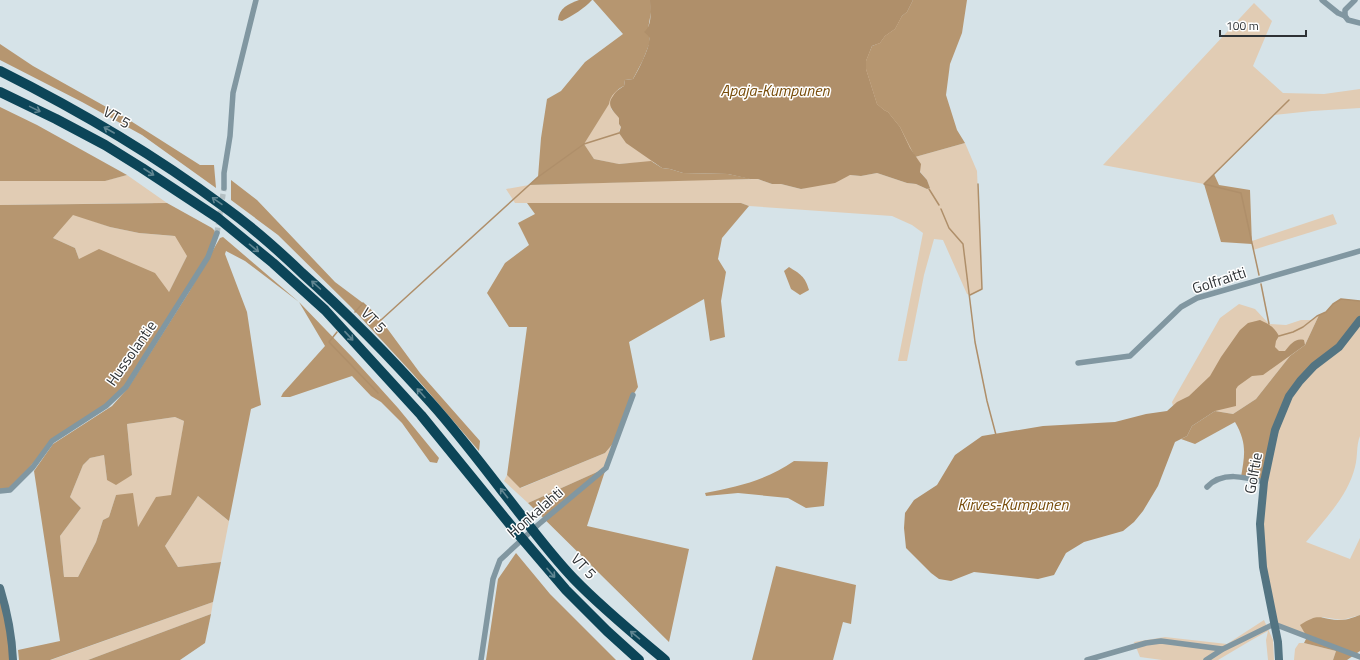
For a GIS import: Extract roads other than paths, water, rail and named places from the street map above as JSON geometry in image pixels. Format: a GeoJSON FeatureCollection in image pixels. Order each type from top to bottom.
{"type":"FeatureCollection","features":[{"type":"Feature","properties":{"kind":"highway","name":"VT 5"},"geometry":{"type":"LineString","coordinates":[[0,71],[72,108],[174,170],[225,207],[277,249],[345,311],[433,405],[504,492],[527,524],[574,579],[615,618],[665,660]]}},
{"type":"Feature","properties":{"kind":"highway","name":"VT 5"},"geometry":{"type":"LineString","coordinates":[[0,92],[105,145],[142,168],[218,218],[273,263],[325,310],[422,415],[517,533],[566,590],[607,631],[639,660]]}},
{"type":"Feature","properties":{"kind":"street"},"geometry":{"type":"LineString","coordinates":[[224,188],[224,173],[230,136],[232,92],[256,0]]}},
{"type":"Feature","properties":{"kind":"street"},"geometry":{"type":"LineString","coordinates":[[1322,0],[1338,13],[1345,16],[1348,20],[1360,23]]}},
{"type":"Feature","properties":{"kind":"street"},"geometry":{"type":"LineString","coordinates":[[1345,16],[1345,10],[1355,0]]}},
{"type":"Feature","properties":{"kind":"street","name":"Hussolantie"},"geometry":{"type":"LineString","coordinates":[[0,491],[10,490],[33,467],[52,441],[106,406],[126,387],[208,257],[217,233]]}},
{"type":"Feature","properties":{"kind":"street","name":"Golfraitti"},"geometry":{"type":"LineString","coordinates":[[1078,363],[1130,356],[1181,307],[1197,298],[1360,251]]}},
{"type":"Feature","properties":{"kind":"street","name":"Golftie"},"geometry":{"type":"LineString","coordinates":[[1279,660],[1278,642],[1263,567],[1260,524],[1264,482],[1275,430],[1289,396],[1300,381],[1314,366],[1339,347],[1360,320]]}},
{"type":"Feature","properties":{"kind":"street","name":"Honkalahti"},"geometry":{"type":"LineString","coordinates":[[481,660],[493,579],[500,560],[534,528],[606,468],[633,395]]}},
{"type":"Feature","properties":{"kind":"street"},"geometry":{"type":"LineString","coordinates":[[1207,487],[1212,482],[1223,477],[1241,476],[1264,482]]}},
{"type":"Feature","properties":{"kind":"street"},"geometry":{"type":"LineString","coordinates":[[0,588],[13,642],[13,660]]}},
{"type":"Feature","properties":{"kind":"street"},"geometry":{"type":"LineString","coordinates":[[1206,660],[1223,649],[1274,624],[1360,657]]}},
{"type":"Feature","properties":{"kind":"street"},"geometry":{"type":"LineString","coordinates":[[1087,660],[1146,643],[1161,641],[1223,649]]}},
{"type":"Feature","properties":{"kind":"water"},"geometry":{"type":"Polygon","coordinates":[[[579,0],[592,0],[570,17],[562,21],[558,20],[562,9],[579,0]]]}},
{"type":"Feature","properties":{"kind":"water","name":"Apaja-Kumpunen"},"geometry":{"type":"Polygon","coordinates":[[[650,0],[913,0],[907,12],[902,16],[895,29],[885,36],[880,43],[872,46],[866,61],[866,69],[877,104],[888,112],[900,127],[910,148],[921,164],[920,172],[927,180],[930,188],[927,189],[916,184],[907,183],[877,173],[861,176],[850,175],[835,183],[801,189],[728,174],[683,173],[662,168],[626,143],[619,133],[621,127],[619,124],[619,118],[610,105],[611,99],[616,91],[624,86],[625,80],[633,79],[646,52],[649,37],[644,32],[649,26],[650,22],[650,0]]]}},
{"type":"Feature","properties":{"kind":"water","name":"Kirves-Kumpunen"},"geometry":{"type":"Polygon","coordinates":[[[1260,320],[1271,326],[1279,336],[1275,347],[1279,351],[1285,351],[1293,342],[1298,340],[1304,340],[1305,345],[1263,375],[1252,376],[1238,386],[1236,389],[1236,406],[1215,411],[1192,426],[1187,436],[1175,442],[1158,486],[1143,511],[1134,522],[1123,531],[1084,542],[1066,553],[1054,575],[1038,579],[974,572],[951,581],[939,579],[906,548],[904,528],[905,513],[914,500],[937,485],[955,455],[982,436],[1043,426],[1115,422],[1146,414],[1167,411],[1177,402],[1189,396],[1210,376],[1240,330],[1248,323],[1260,320]]]}},
{"type":"Feature","properties":{"kind":"waterway"},"geometry":{"type":"LineString","coordinates":[[1259,275],[1241,193],[1204,184],[1289,100]]}},
{"type":"Feature","properties":{"kind":"waterway"},"geometry":{"type":"LineString","coordinates":[[355,312],[363,303],[381,320],[538,177],[584,144],[619,133]]}},
{"type":"Feature","properties":{"kind":"waterway"},"geometry":{"type":"LineString","coordinates":[[970,295],[982,289],[978,184]]}},
{"type":"Feature","properties":{"kind":"waterway"},"geometry":{"type":"LineString","coordinates":[[929,189],[939,205]]}},
{"type":"Feature","properties":{"kind":"waterway"},"geometry":{"type":"LineString","coordinates":[[941,209],[949,228],[963,244],[975,342],[987,401],[996,435]]}},
{"type":"Feature","properties":{"kind":"waterway"},"geometry":{"type":"LineString","coordinates":[[1261,284],[1269,324]]}},
{"type":"Feature","properties":{"kind":"waterway"},"geometry":{"type":"LineString","coordinates":[[1279,336],[1303,327],[1317,316],[1326,312],[1333,304],[1341,299],[1360,301]]}},
{"type":"Feature","properties":{"kind":"waterway"},"geometry":{"type":"LineString","coordinates":[[337,332],[329,342],[378,393]]}},
{"type":"Feature","properties":{"kind":"tunnel"},"geometry":{"type":"LineString","coordinates":[[217,233],[224,188]]}}]}
